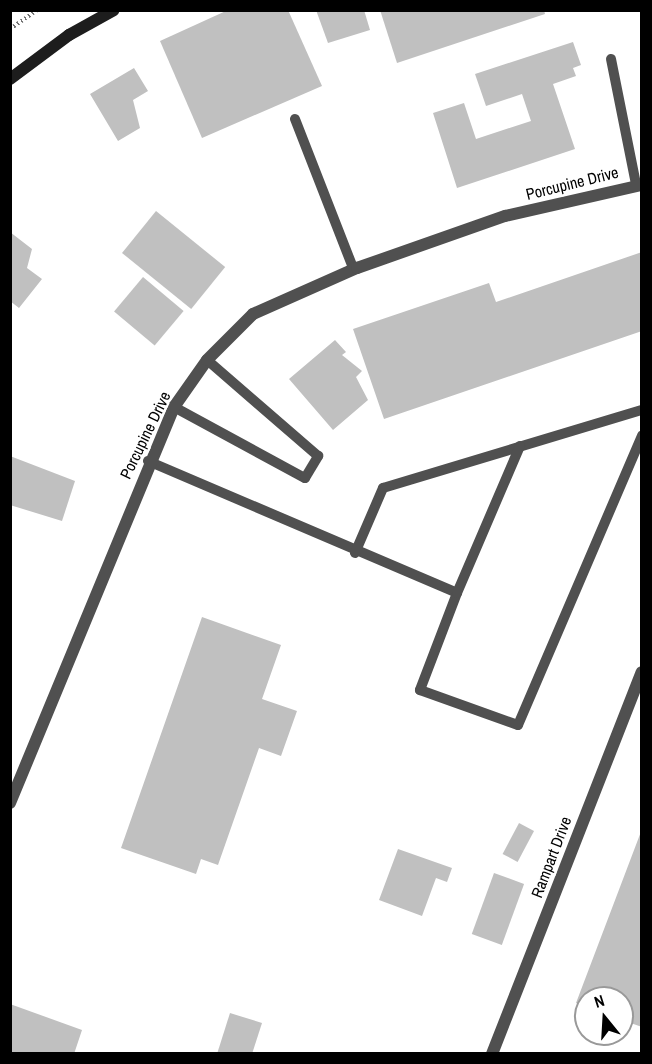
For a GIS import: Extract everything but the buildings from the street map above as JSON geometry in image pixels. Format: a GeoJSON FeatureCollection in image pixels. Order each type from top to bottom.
{"type":"FeatureCollection","features":[{"type":"Feature","properties":{"kind":"main road"},"geometry":{"type":"LineString","coordinates":[[10,79],[69,35],[114,10]]}},
{"type":"Feature","properties":{"kind":"street","name":"Porcupine Drive"},"geometry":{"type":"LineString","coordinates":[[10,803],[148,461],[174,407],[207,360],[253,314],[354,270],[505,216],[639,185]]}},
{"type":"Feature","properties":{"kind":"street","name":"Rampart Drive"},"geometry":{"type":"LineString","coordinates":[[492,1053],[642,672]]}},
{"type":"Feature","properties":{"kind":"lane"},"geometry":{"type":"LineString","coordinates":[[611,59],[639,185]]}},
{"type":"Feature","properties":{"kind":"lane"},"geometry":{"type":"LineString","coordinates":[[295,119],[354,270]]}},
{"type":"Feature","properties":{"kind":"lane"},"geometry":{"type":"LineString","coordinates":[[174,407],[305,478],[318,456],[207,360]]}},
{"type":"Feature","properties":{"kind":"lane"},"geometry":{"type":"LineString","coordinates":[[355,553],[383,488],[642,410]]}},
{"type":"Feature","properties":{"kind":"lane"},"geometry":{"type":"LineString","coordinates":[[520,446],[457,593],[420,690],[518,725],[642,435]]}},
{"type":"Feature","properties":{"kind":"lane"},"geometry":{"type":"LineString","coordinates":[[148,461],[355,553],[457,593]]}},
{"type":"Feature","properties":{"kind":"path"},"geometry":{"type":"LineString","coordinates":[[10,29],[37,10]]}}]}
